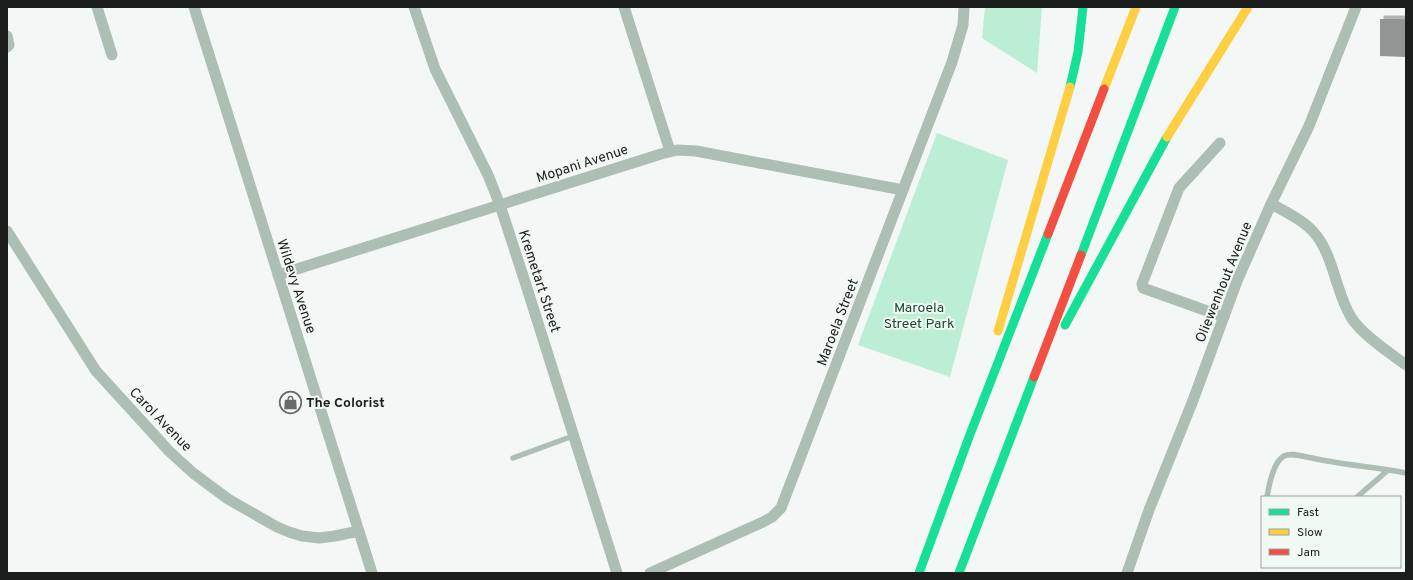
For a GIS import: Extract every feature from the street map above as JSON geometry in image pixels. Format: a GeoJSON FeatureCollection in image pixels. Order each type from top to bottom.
{"type":"FeatureCollection","features":[{"type":"Feature","properties":{"kind":"highway"},"geometry":{"type":"LineString","coordinates":[[969,437],[1026,232],[1067,99],[1075,64],[1083,7]]}},
{"type":"Feature","properties":{"kind":"highway"},"geometry":{"type":"LineString","coordinates":[[918,573],[969,437],[1136,7]]}},
{"type":"Feature","properties":{"kind":"highway"},"geometry":{"type":"LineString","coordinates":[[959,573],[1175,7]]}},
{"type":"Feature","properties":{"kind":"highway"},"geometry":{"type":"LineString","coordinates":[[1028,394],[1162,145],[1248,7]]}},
{"type":"Feature","properties":{"kind":"street"},"geometry":{"type":"LineString","coordinates":[[97,7],[112,56]]}},
{"type":"Feature","properties":{"kind":"street","name":"Wildevy Avenue"},"geometry":{"type":"LineString","coordinates":[[194,7],[372,573]]}},
{"type":"Feature","properties":{"kind":"street","name":"Kremetart Street"},"geometry":{"type":"LineString","coordinates":[[414,7],[435,69],[488,175],[500,205],[617,573]]}},
{"type":"Feature","properties":{"kind":"street"},"geometry":{"type":"LineString","coordinates":[[624,7],[670,151]]}},
{"type":"Feature","properties":{"kind":"street","name":"Maroela Street"},"geometry":{"type":"LineString","coordinates":[[650,573],[753,527],[772,517],[779,511],[957,49],[964,20],[964,7]]}},
{"type":"Feature","properties":{"kind":"street","name":"Oliewenhout Avenue"},"geometry":{"type":"LineString","coordinates":[[1128,573],[1149,510],[1192,402],[1237,281],[1271,204],[1309,126],[1356,7]]}},
{"type":"Feature","properties":{"kind":"street"},"geometry":{"type":"LineString","coordinates":[[7,36],[9,45],[7,47]]}},
{"type":"Feature","properties":{"kind":"street"},"geometry":{"type":"LineString","coordinates":[[1220,143],[1179,188],[1142,284],[1143,288],[1224,317]]}},
{"type":"Feature","properties":{"kind":"street","name":"Mopani Avenue"},"geometry":{"type":"LineString","coordinates":[[278,275],[670,151],[696,151],[903,190]]}},
{"type":"Feature","properties":{"kind":"street"},"geometry":{"type":"LineString","coordinates":[[1271,204],[1301,220],[1320,238],[1344,304],[1351,317],[1358,327],[1406,365]]}},
{"type":"Feature","properties":{"kind":"street","name":"Carol Avenue"},"geometry":{"type":"LineString","coordinates":[[7,231],[90,364],[117,396],[169,451],[193,473],[228,499],[277,527],[289,532],[302,536],[319,538],[359,532]]}},
{"type":"Feature","properties":{"kind":"lane"},"geometry":{"type":"LineString","coordinates":[[513,458],[573,436]]}},
{"type":"Feature","properties":{"kind":"lane"},"geometry":{"type":"LineString","coordinates":[[1267,496],[1273,473],[1278,462],[1288,454],[1406,474]]}},
{"type":"Feature","properties":{"kind":"lane"},"geometry":{"type":"LineString","coordinates":[[1358,496],[1387,471]]}},
{"type":"Feature","properties":{"kind":"green space"},"geometry":{"type":"Polygon","coordinates":[[[985,7],[1042,7],[1037,73],[982,38],[985,7]]]}},
{"type":"Feature","properties":{"kind":"green space","name":"Maroela Street Park"},"geometry":{"type":"Polygon","coordinates":[[[937,133],[1008,160],[950,377],[858,345],[937,133]]]}},
{"type":"Feature","properties":{"kind":"building"},"geometry":{"type":"Polygon","coordinates":[[[1380,19],[1406,19],[1406,57],[1380,56],[1380,19]]]}},
{"type":"Feature","properties":{"kind":"traffic: fast"},"geometry":{"type":"LineString","coordinates":[[1070,87],[1078,52],[1083,7]]}},
{"type":"Feature","properties":{"kind":"traffic: fast"},"geometry":{"type":"LineString","coordinates":[[1081,255],[1175,7]]}},
{"type":"Feature","properties":{"kind":"traffic: fast"},"geometry":{"type":"LineString","coordinates":[[1065,325],[1167,137]]}},
{"type":"Feature","properties":{"kind":"traffic: fast"},"geometry":{"type":"LineString","coordinates":[[919,573],[969,437],[1048,234]]}},
{"type":"Feature","properties":{"kind":"traffic: fast"},"geometry":{"type":"LineString","coordinates":[[959,573],[1034,377]]}},
{"type":"Feature","properties":{"kind":"traffic: slow"},"geometry":{"type":"LineString","coordinates":[[1104,89],[1136,7]]}},
{"type":"Feature","properties":{"kind":"traffic: slow"},"geometry":{"type":"LineString","coordinates":[[1167,137],[1248,7]]}},
{"type":"Feature","properties":{"kind":"traffic: slow"},"geometry":{"type":"LineString","coordinates":[[998,331],[1070,87]]}},
{"type":"Feature","properties":{"kind":"traffic: jam"},"geometry":{"type":"LineString","coordinates":[[1048,234],[1104,89]]}},
{"type":"Feature","properties":{"kind":"traffic: jam"},"geometry":{"type":"LineString","coordinates":[[1034,377],[1081,255]]}},
{"type":"Feature","properties":{"kind":"place","name":"The Colorist"},"geometry":{"type":"Point","coordinates":[291,402]}}]}
